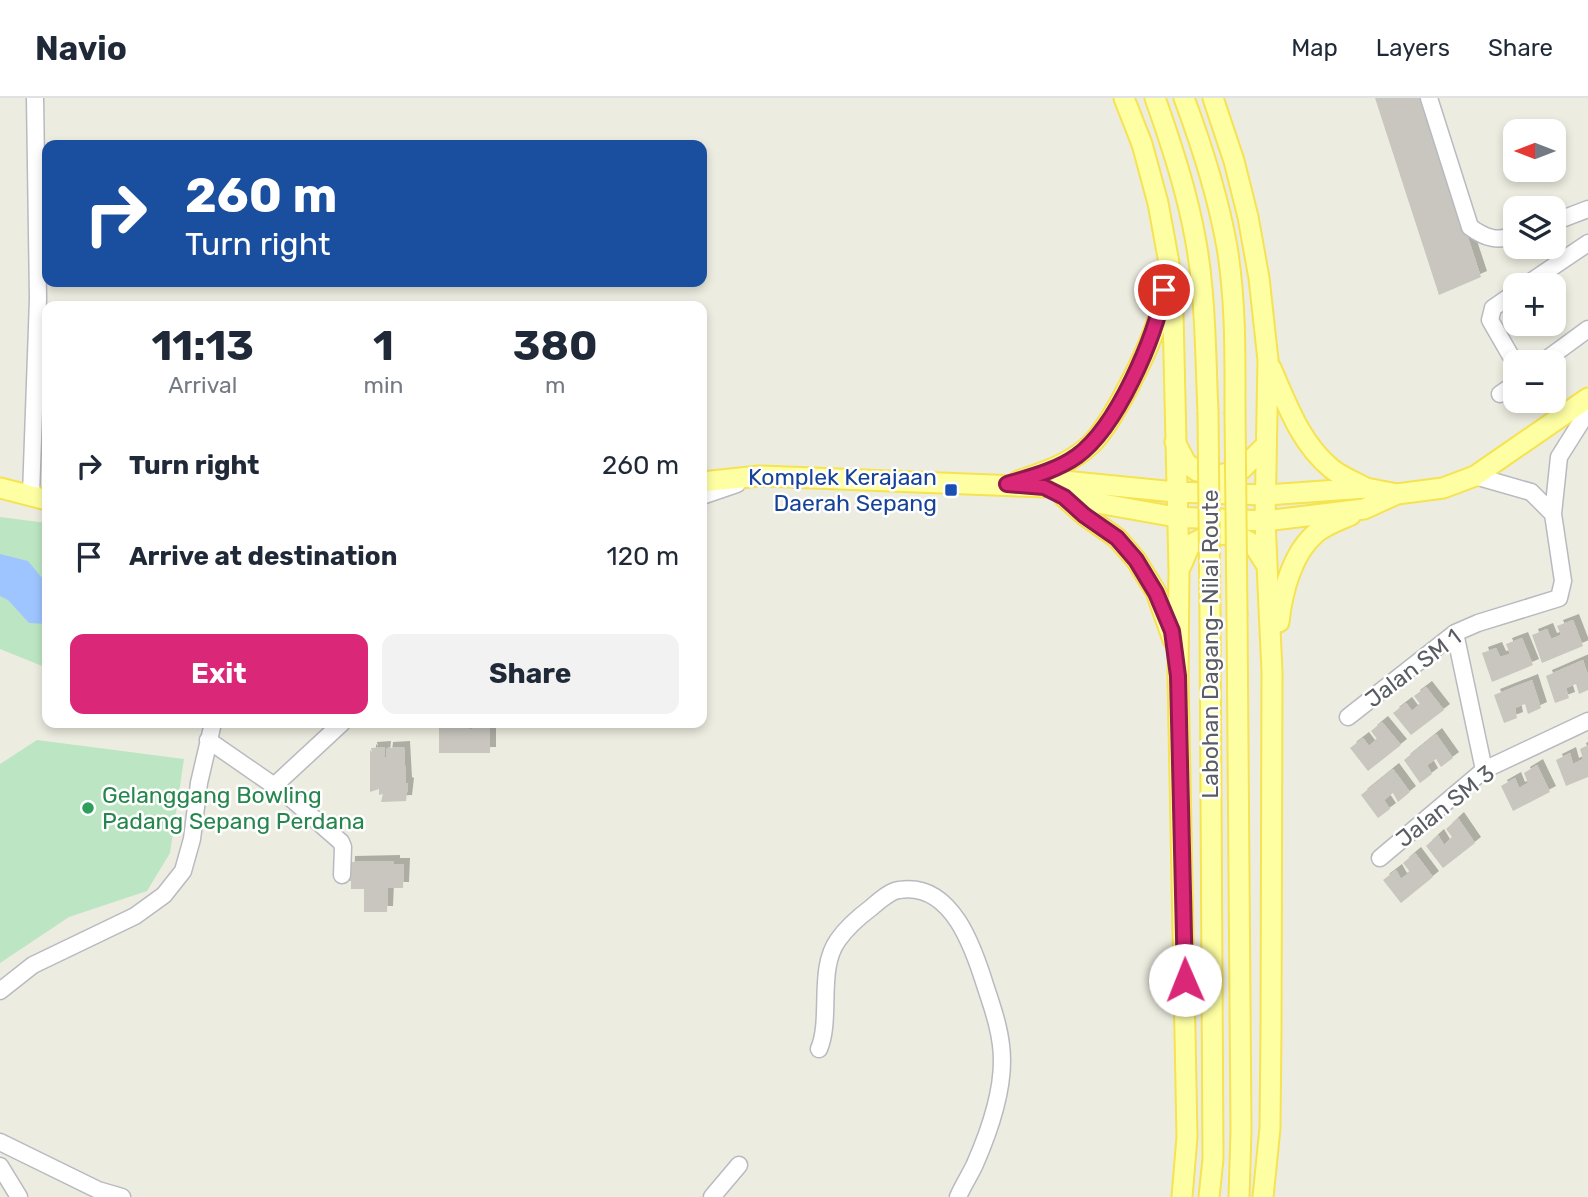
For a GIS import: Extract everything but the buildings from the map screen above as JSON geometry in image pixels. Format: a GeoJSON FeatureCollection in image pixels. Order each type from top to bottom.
{"type":"FeatureCollection","features":[{"type":"Feature","properties":{"kind":"main road"},"geometry":{"type":"LineString","coordinates":[[1124,98],[1142,144],[1158,203],[1169,263],[1173,313],[1187,1137],[1182,1197]]}},
{"type":"Feature","properties":{"kind":"main road","name":"Labohan Dagang–Nilai Route"},"geometry":{"type":"LineString","coordinates":[[1155,98],[1175,156],[1191,219],[1202,287],[1208,412],[1210,616],[1213,1159],[1209,1197]]}},
{"type":"Feature","properties":{"kind":"main road","name":"Labohan Dagang–Nilai Route"},"geometry":{"type":"LineString","coordinates":[[1184,98],[1208,170],[1227,247],[1235,325],[1241,1131],[1239,1197]]}},
{"type":"Feature","properties":{"kind":"main road"},"geometry":{"type":"LineString","coordinates":[[1213,98],[1234,161],[1248,217],[1259,278],[1268,360],[1265,521],[1272,672],[1270,1128],[1263,1197]]}},
{"type":"Feature","properties":{"kind":"main road"},"geometry":{"type":"LineString","coordinates":[[1007,484],[1053,469],[1075,457],[1092,443],[1110,418],[1136,369],[1158,317],[1169,263]]}},
{"type":"Feature","properties":{"kind":"main road"},"geometry":{"type":"LineString","coordinates":[[1268,360],[1291,414],[1309,446],[1334,470],[1366,488]]}},
{"type":"Feature","properties":{"kind":"main road"},"geometry":{"type":"LineString","coordinates":[[1272,672],[1281,602],[1300,551],[1317,532],[1397,494],[1443,488],[1475,476],[1588,398]]}},
{"type":"Feature","properties":{"kind":"main road"},"geometry":{"type":"LineString","coordinates":[[1175,442],[1186,463],[1197,471],[1220,475],[1242,469],[1266,445]]}},
{"type":"Feature","properties":{"kind":"main road"},"geometry":{"type":"LineString","coordinates":[[707,481],[760,476],[1044,487],[1064,481],[1175,492],[1265,495],[1366,488],[1397,494]]}},
{"type":"Feature","properties":{"kind":"main road"},"geometry":{"type":"LineString","coordinates":[[1044,487],[1064,497],[1117,538],[1136,560],[1156,593],[1172,631],[1178,676]]}},
{"type":"Feature","properties":{"kind":"main road"},"geometry":{"type":"LineString","coordinates":[[0,488],[39,497]]}},
{"type":"Feature","properties":{"kind":"main road"},"geometry":{"type":"LineString","coordinates":[[1064,497],[1176,517],[1265,521],[1364,509]]}},
{"type":"Feature","properties":{"kind":"main road"},"geometry":{"type":"LineString","coordinates":[[1179,570],[1190,545],[1209,535],[1235,534],[1254,544],[1268,567]]}},
{"type":"Feature","properties":{"kind":"street"},"geometry":{"type":"LineString","coordinates":[[35,98],[39,497]]}},
{"type":"Feature","properties":{"kind":"street"},"geometry":{"type":"LineString","coordinates":[[1429,98],[1469,227],[1483,237],[1503,237]]}},
{"type":"Feature","properties":{"kind":"street"},"geometry":{"type":"LineString","coordinates":[[1566,217],[1588,209]]}},
{"type":"Feature","properties":{"kind":"street"},"geometry":{"type":"LineString","coordinates":[[1544,273],[1588,243]]}},
{"type":"Feature","properties":{"kind":"street"},"geometry":{"type":"LineString","coordinates":[[1503,301],[1493,308],[1489,320],[1507,350]]}},
{"type":"Feature","properties":{"kind":"street"},"geometry":{"type":"LineString","coordinates":[[1559,350],[1588,329]]}},
{"type":"Feature","properties":{"kind":"street","name":"Jalan SM 1"},"geometry":{"type":"LineString","coordinates":[[1348,717],[1455,633],[1478,623],[1559,598],[1563,581],[1553,514],[1559,457],[1588,411]]}},
{"type":"Feature","properties":{"kind":"street"},"geometry":{"type":"LineString","coordinates":[[707,494],[760,476]]}},
{"type":"Feature","properties":{"kind":"street"},"geometry":{"type":"LineString","coordinates":[[1475,476],[1531,492],[1553,514]]}},
{"type":"Feature","properties":{"kind":"street"},"geometry":{"type":"LineString","coordinates":[[1455,633],[1483,770]]}},
{"type":"Feature","properties":{"kind":"street","name":"Jalan SM 3"},"geometry":{"type":"LineString","coordinates":[[1380,858],[1483,770],[1588,721]]}},
{"type":"Feature","properties":{"kind":"street"},"geometry":{"type":"LineString","coordinates":[[0,991],[33,965],[135,916],[164,895],[183,872],[192,839],[199,783],[212,728]]}},
{"type":"Feature","properties":{"kind":"street"},"geometry":{"type":"LineString","coordinates":[[274,786],[337,728]]}},
{"type":"Feature","properties":{"kind":"street"},"geometry":{"type":"LineString","coordinates":[[208,740],[274,786],[341,842],[342,876]]}},
{"type":"Feature","properties":{"kind":"street"},"geometry":{"type":"LineString","coordinates":[[819,1049],[824,1037],[826,981],[836,941],[860,916],[897,890],[918,890],[943,901],[960,923],[980,969],[1000,1031],[1002,1062],[998,1100],[975,1163],[958,1197]]}},
{"type":"Feature","properties":{"kind":"street"},"geometry":{"type":"LineString","coordinates":[[0,1142],[97,1190],[122,1197]]}},
{"type":"Feature","properties":{"kind":"street"},"geometry":{"type":"LineString","coordinates":[[0,1166],[19,1197]]}},
{"type":"Feature","properties":{"kind":"street"},"geometry":{"type":"LineString","coordinates":[[712,1197],[738,1166]]}},
{"type":"Feature","properties":{"kind":"green space"},"geometry":{"type":"Polygon","coordinates":[[[0,517],[42,522],[42,666],[0,649],[0,517]]]}},
{"type":"Feature","properties":{"kind":"green space","name":"Gelanggang Bowling Padang Sepang Perdana"},"geometry":{"type":"Polygon","coordinates":[[[37,740],[184,759],[170,853],[147,891],[69,917],[0,963],[0,764],[37,740]]]}},
{"type":"Feature","properties":{"kind":"water"},"geometry":{"type":"Polygon","coordinates":[[[0,554],[28,561],[42,578],[42,624],[29,623],[8,600],[0,596],[0,554]]]}},
{"type":"Feature","properties":{"kind":"place","name":"Komplek Kerajaan Daerah Sepang"},"geometry":{"type":"Point","coordinates":[951,490]}},
{"type":"Feature","properties":{"kind":"place","name":"Gelanggang Bowling Padang Sepang Perdana"},"geometry":{"type":"Point","coordinates":[88,808]}},
{"type":"Feature","properties":{"kind":"route"},"geometry":{"type":"LineString","coordinates":[[1164,290],[1158,317],[1136,369],[1110,418],[1092,443],[1075,457],[1053,469],[1007,484],[1044,487],[1064,497],[1117,538],[1136,560],[1156,593],[1172,631],[1178,676],[1185,980]]}}]}
